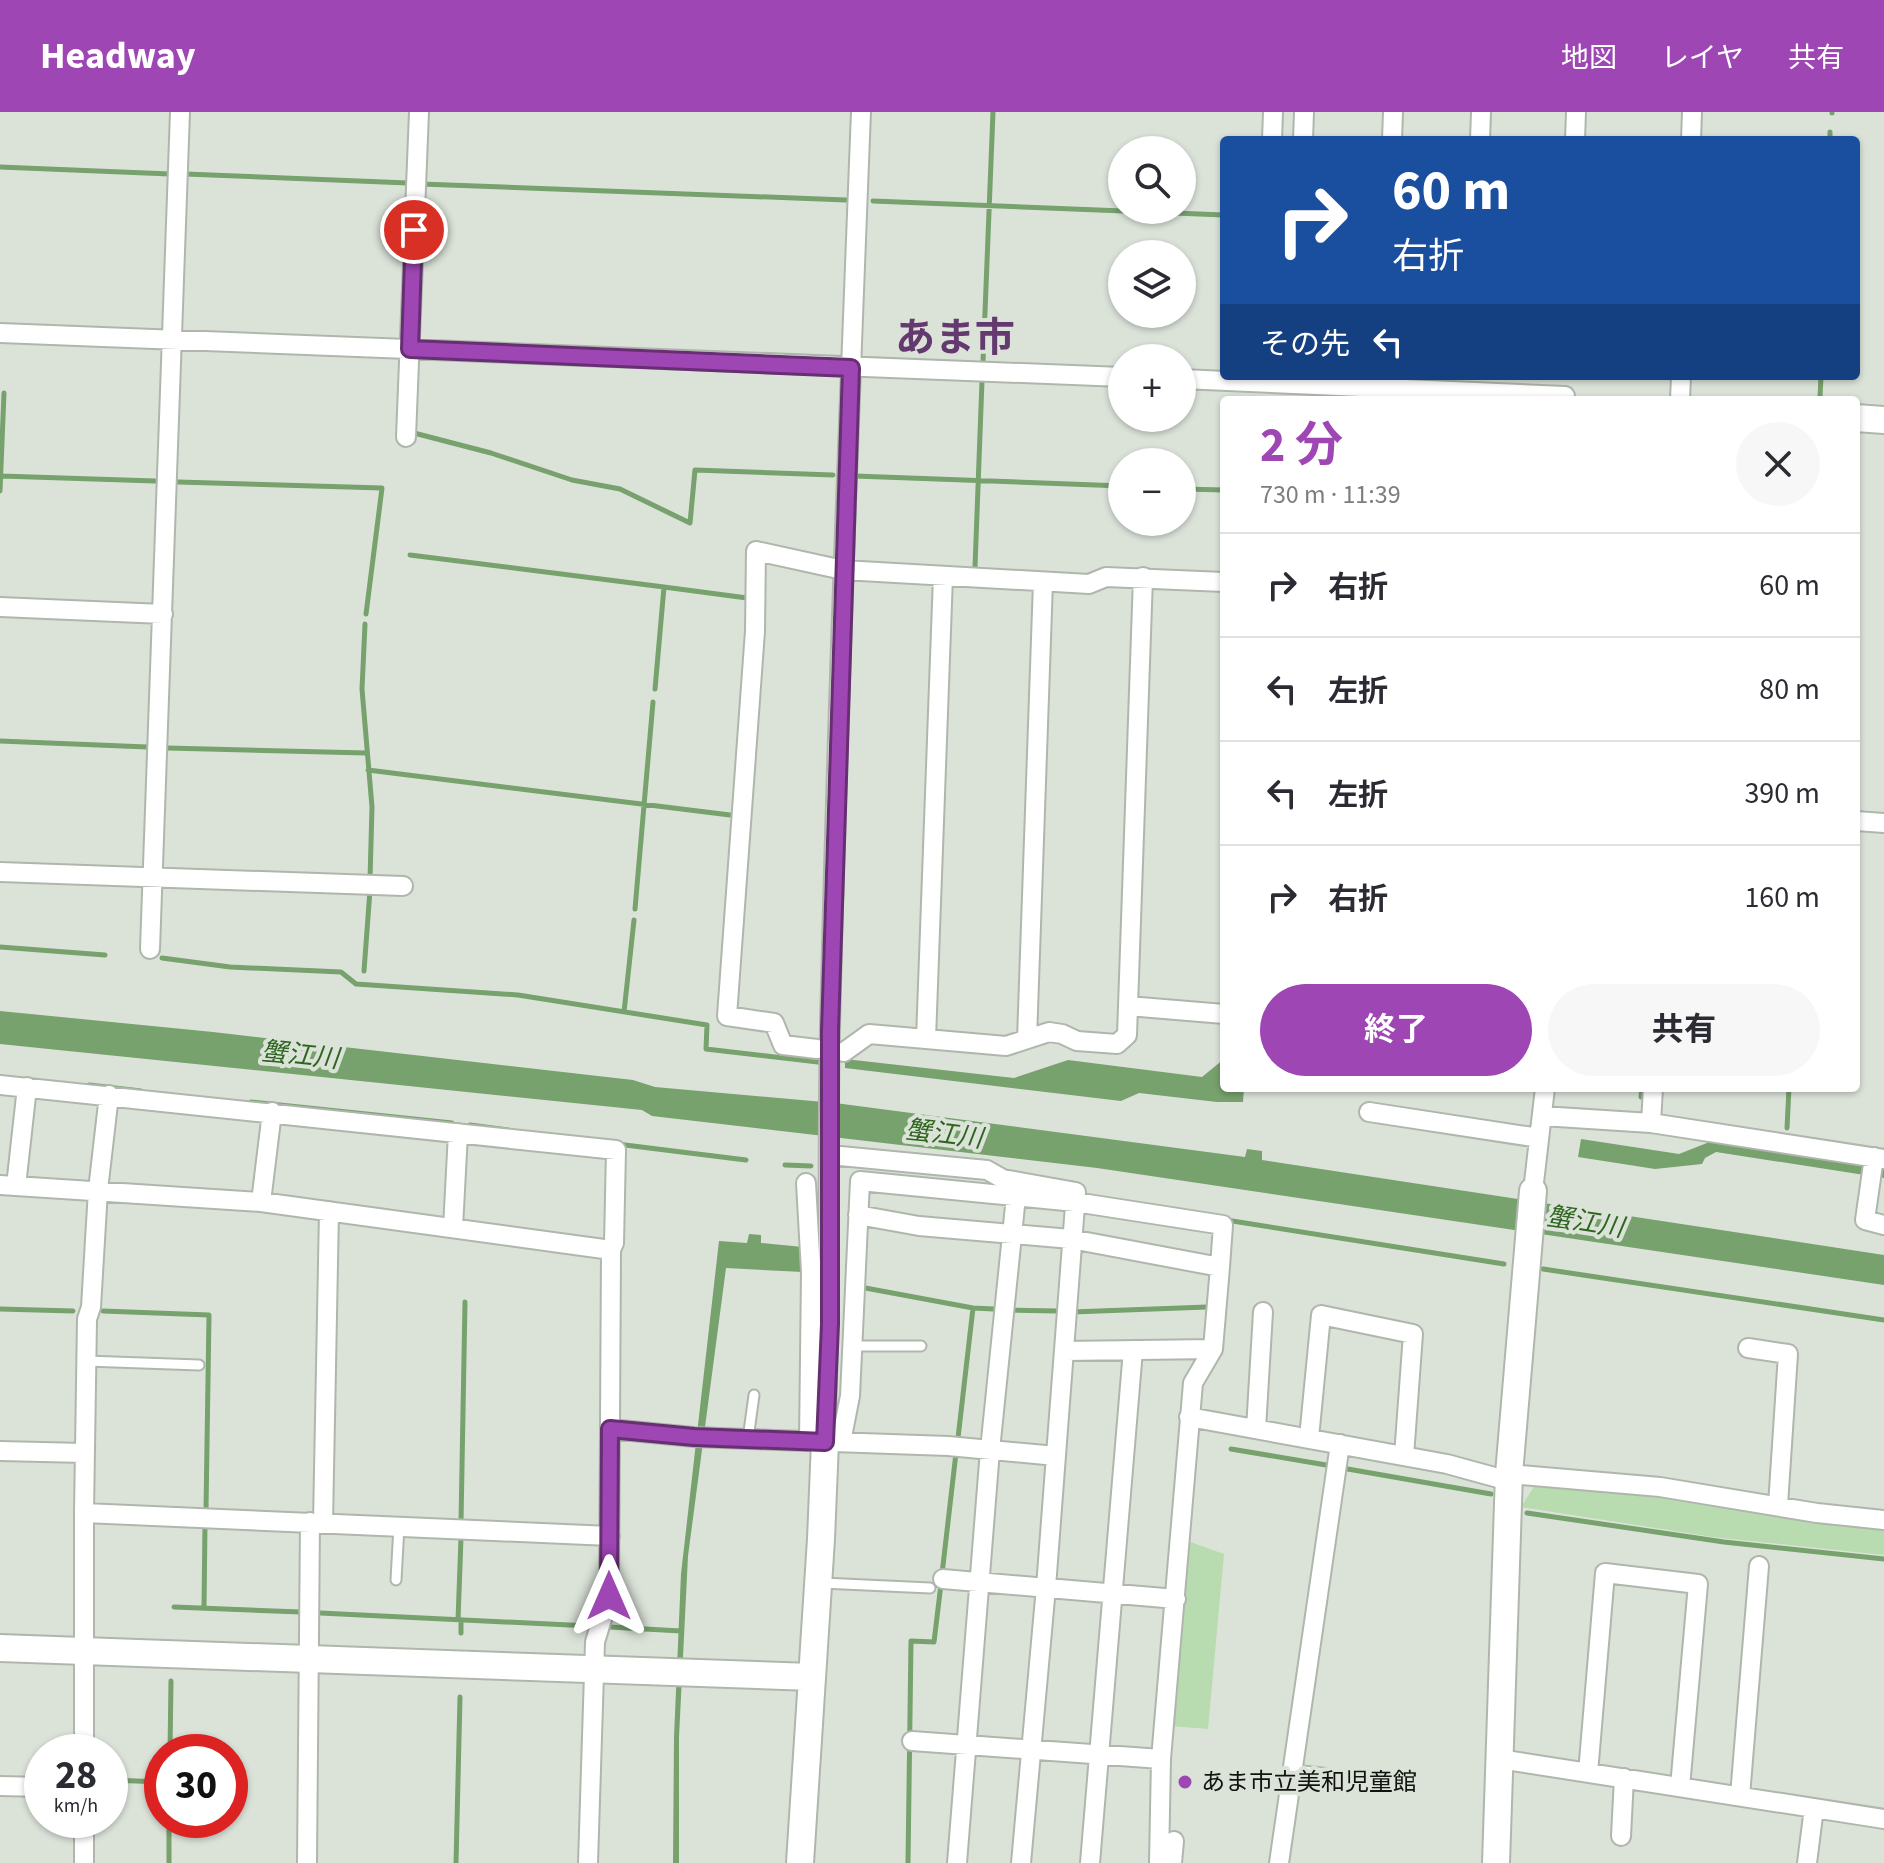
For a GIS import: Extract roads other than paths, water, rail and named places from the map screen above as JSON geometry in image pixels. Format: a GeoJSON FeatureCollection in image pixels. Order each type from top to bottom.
{"type":"FeatureCollection","features":[{"type":"Feature","properties":{"kind":"street"},"geometry":{"type":"LineString","coordinates":[[150,949],[180,112]]}},
{"type":"Feature","properties":{"kind":"street"},"geometry":{"type":"LineString","coordinates":[[406,437],[419,112]]}},
{"type":"Feature","properties":{"kind":"street"},"geometry":{"type":"LineString","coordinates":[[800,1863],[830,1324],[830,1092],[843,570],[861,112]]}},
{"type":"Feature","properties":{"kind":"street"},"geometry":{"type":"LineString","coordinates":[[1272,136],[1273,112]]}},
{"type":"Feature","properties":{"kind":"street"},"geometry":{"type":"LineString","coordinates":[[1303,136],[1304,112]]}},
{"type":"Feature","properties":{"kind":"street"},"geometry":{"type":"LineString","coordinates":[[1392,136],[1393,112]]}},
{"type":"Feature","properties":{"kind":"street"},"geometry":{"type":"LineString","coordinates":[[1480,136],[1481,112]]}},
{"type":"Feature","properties":{"kind":"street"},"geometry":{"type":"LineString","coordinates":[[1575,136],[1576,112]]}},
{"type":"Feature","properties":{"kind":"street"},"geometry":{"type":"LineString","coordinates":[[1691,112],[1691,136]]}},
{"type":"Feature","properties":{"kind":"street"},"geometry":{"type":"LineString","coordinates":[[0,333],[1108,377]]}},
{"type":"Feature","properties":{"kind":"street"},"geometry":{"type":"LineString","coordinates":[[1196,380],[1284,386],[1467,389],[1542,396]]}},
{"type":"Feature","properties":{"kind":"street"},"geometry":{"type":"LineString","coordinates":[[1860,418],[1884,420]]}},
{"type":"Feature","properties":{"kind":"street"},"geometry":{"type":"LineString","coordinates":[[817,1049],[783,1045],[774,1023],[727,1016],[755,631],[756,551],[843,570],[1089,584],[1106,577],[1220,582]]}},
{"type":"Feature","properties":{"kind":"street"},"geometry":{"type":"LineString","coordinates":[[926,1039],[943,576]]}},
{"type":"Feature","properties":{"kind":"street"},"geometry":{"type":"LineString","coordinates":[[844,1052],[869,1034],[1006,1046],[1049,1032],[1077,1041],[1117,1044],[1127,1035],[1143,577]]}},
{"type":"Feature","properties":{"kind":"street"},"geometry":{"type":"LineString","coordinates":[[1027,1039],[1043,582]]}},
{"type":"Feature","properties":{"kind":"street"},"geometry":{"type":"LineString","coordinates":[[0,607],[163,614]]}},
{"type":"Feature","properties":{"kind":"street"},"geometry":{"type":"LineString","coordinates":[[1860,821],[1884,823]]}},
{"type":"Feature","properties":{"kind":"street"},"geometry":{"type":"LineString","coordinates":[[0,872],[403,886]]}},
{"type":"Feature","properties":{"kind":"street"},"geometry":{"type":"LineString","coordinates":[[1128,1006],[1220,1014]]}},
{"type":"Feature","properties":{"kind":"street"},"geometry":{"type":"LineString","coordinates":[[0,1085],[616,1150],[614,1243],[611,1250],[609,1596],[595,1642],[588,1863]]}},
{"type":"Feature","properties":{"kind":"street"},"geometry":{"type":"LineString","coordinates":[[27,1087],[8,1186],[261,1202],[611,1250]]}},
{"type":"Feature","properties":{"kind":"street"},"geometry":{"type":"LineString","coordinates":[[1496,1863],[1509,1478],[1533,1191],[1545,1092]]}},
{"type":"Feature","properties":{"kind":"street"},"geometry":{"type":"LineString","coordinates":[[1651,1123],[1653,1092]]}},
{"type":"Feature","properties":{"kind":"street"},"geometry":{"type":"LineString","coordinates":[[84,1734],[87,1319],[91,1307],[98,1190],[109,1095]]}},
{"type":"Feature","properties":{"kind":"street"},"geometry":{"type":"LineString","coordinates":[[261,1202],[272,1112]]}},
{"type":"Feature","properties":{"kind":"street"},"geometry":{"type":"LineString","coordinates":[[1369,1112],[1539,1138]]}},
{"type":"Feature","properties":{"kind":"street"},"geometry":{"type":"LineString","coordinates":[[1542,1116],[1651,1123],[1875,1164],[1865,1220],[1884,1225]]}},
{"type":"Feature","properties":{"kind":"street"},"geometry":{"type":"LineString","coordinates":[[453,1228],[458,1133]]}},
{"type":"Feature","properties":{"kind":"street"},"geometry":{"type":"LineString","coordinates":[[830,1152],[987,1170],[1003,1179],[1076,1192],[1021,1863]]}},
{"type":"Feature","properties":{"kind":"street"},"geometry":{"type":"LineString","coordinates":[[825,1442],[850,1396],[860,1181],[1075,1202],[1223,1225],[1213,1349],[1193,1383],[1189,1417],[1161,1759],[1159,1863]]}},
{"type":"Feature","properties":{"kind":"street"},"geometry":{"type":"LineString","coordinates":[[806,1183],[825,1442]]}},
{"type":"Feature","properties":{"kind":"street"},"geometry":{"type":"LineString","coordinates":[[957,1863],[990,1450],[1016,1196]]}},
{"type":"Feature","properties":{"kind":"street"},"geometry":{"type":"LineString","coordinates":[[307,1863],[309,1659],[329,1211]]}},
{"type":"Feature","properties":{"kind":"street"},"geometry":{"type":"LineString","coordinates":[[858,1215],[919,1226],[1071,1239],[1220,1267]]}},
{"type":"Feature","properties":{"kind":"street"},"geometry":{"type":"LineString","coordinates":[[1256,1429],[1263,1312]]}},
{"type":"Feature","properties":{"kind":"street"},"geometry":{"type":"LineString","coordinates":[[1309,1438],[1321,1315],[1413,1334],[1404,1456]]}},
{"type":"Feature","properties":{"kind":"street"},"geometry":{"type":"LineString","coordinates":[[1748,1348],[1788,1354],[1778,1505]]}},
{"type":"Feature","properties":{"kind":"street"},"geometry":{"type":"LineString","coordinates":[[1064,1351],[1213,1349]]}},
{"type":"Feature","properties":{"kind":"street"},"geometry":{"type":"LineString","coordinates":[[1090,1863],[1133,1350]]}},
{"type":"Feature","properties":{"kind":"street"},"geometry":{"type":"LineString","coordinates":[[1189,1417],[1309,1438],[1338,1458],[1404,1456],[1509,1478],[1660,1487],[1817,1513],[1884,1520]]}},
{"type":"Feature","properties":{"kind":"street"},"geometry":{"type":"LineString","coordinates":[[610,1429],[701,1437],[990,1450],[1056,1456]]}},
{"type":"Feature","properties":{"kind":"street"},"geometry":{"type":"LineString","coordinates":[[0,1451],[84,1453]]}},
{"type":"Feature","properties":{"kind":"street"},"geometry":{"type":"LineString","coordinates":[[1279,1863],[1338,1458]]}},
{"type":"Feature","properties":{"kind":"street"},"geometry":{"type":"LineString","coordinates":[[84,1513],[610,1536]]}},
{"type":"Feature","properties":{"kind":"street"},"geometry":{"type":"LineString","coordinates":[[1740,1796],[1759,1566]]}},
{"type":"Feature","properties":{"kind":"street"},"geometry":{"type":"LineString","coordinates":[[1588,1773],[1605,1573],[1698,1584],[1680,1787]]}},
{"type":"Feature","properties":{"kind":"street"},"geometry":{"type":"LineString","coordinates":[[936,1583],[979,1582],[1176,1599]]}},
{"type":"Feature","properties":{"kind":"street"},"geometry":{"type":"LineString","coordinates":[[0,1648],[812,1677]]}},
{"type":"Feature","properties":{"kind":"street"},"geometry":{"type":"LineString","coordinates":[[912,1741],[1161,1759]]}},
{"type":"Feature","properties":{"kind":"street"},"geometry":{"type":"LineString","coordinates":[[1499,1759],[1884,1819]]}},
{"type":"Feature","properties":{"kind":"street"},"geometry":{"type":"LineString","coordinates":[[1621,1836],[1624,1778]]}},
{"type":"Feature","properties":{"kind":"street"},"geometry":{"type":"LineString","coordinates":[[0,1786],[24,1787]]}},
{"type":"Feature","properties":{"kind":"street"},"geometry":{"type":"LineString","coordinates":[[1807,1863],[1814,1808]]}},
{"type":"Feature","properties":{"kind":"street"},"geometry":{"type":"LineString","coordinates":[[84,1838],[84,1863]]}},
{"type":"Feature","properties":{"kind":"street"},"geometry":{"type":"LineString","coordinates":[[1172,1863],[1174,1841]]}},
{"type":"Feature","properties":{"kind":"lane"},"geometry":{"type":"LineString","coordinates":[[852,1346],[921,1346]]}},
{"type":"Feature","properties":{"kind":"lane"},"geometry":{"type":"LineString","coordinates":[[86,1361],[199,1365]]}},
{"type":"Feature","properties":{"kind":"lane"},"geometry":{"type":"LineString","coordinates":[[748,1439],[754,1395]]}},
{"type":"Feature","properties":{"kind":"lane"},"geometry":{"type":"LineString","coordinates":[[396,1580],[399,1526]]}},
{"type":"Feature","properties":{"kind":"lane"},"geometry":{"type":"LineString","coordinates":[[818,1582],[936,1583]]}},
{"type":"Feature","properties":{"kind":"lane"},"geometry":{"type":"LineString","coordinates":[[1292,1770],[1390,1780]]}},
{"type":"Feature","properties":{"kind":"water","name":"蟹江川"},"geometry":{"type":"Polygon","coordinates":[[[0,1011],[633,1080],[655,1087],[835,1103],[1245,1157],[1247,1149],[1262,1151],[1262,1160],[1884,1255],[1884,1285],[1097,1168],[652,1116],[642,1110],[0,1044],[0,1011]]]}},
{"type":"Feature","properties":{"kind":"water"},"geometry":{"type":"Polygon","coordinates":[[[845,1059],[1014,1078],[1068,1060],[1202,1077],[1220,1062],[1220,1092],[1244,1092],[1243,1102],[1139,1093],[1121,1101],[845,1068],[845,1059]]]}},
{"type":"Feature","properties":{"kind":"water"},"geometry":{"type":"Polygon","coordinates":[[[1581,1139],[1679,1154],[1712,1141],[1884,1167],[1884,1178],[1716,1152],[1705,1158],[1702,1164],[1655,1169],[1578,1157],[1581,1139]]]}},
{"type":"Feature","properties":{"kind":"water"},"geometry":{"type":"Polygon","coordinates":[[[749,1234],[761,1235],[761,1243],[803,1247],[802,1272],[726,1268],[688,1556],[679,1737],[679,1863],[673,1863],[674,1737],[681,1574],[719,1241],[747,1243],[749,1234]]]}},
{"type":"Feature","properties":{"kind":"waterway"},"geometry":{"type":"LineString","coordinates":[[983,362],[993,112]]}},
{"type":"Feature","properties":{"kind":"waterway"},"geometry":{"type":"LineString","coordinates":[[0,167],[170,174]]}},
{"type":"Feature","properties":{"kind":"waterway"},"geometry":{"type":"LineString","coordinates":[[185,174],[408,183],[408,188]]}},
{"type":"Feature","properties":{"kind":"waterway"},"geometry":{"type":"LineString","coordinates":[[421,184],[846,200]]}},
{"type":"Feature","properties":{"kind":"waterway"},"geometry":{"type":"LineString","coordinates":[[873,201],[1220,215]]}},
{"type":"Feature","properties":{"kind":"waterway"},"geometry":{"type":"LineString","coordinates":[[1820,396],[1821,380]]}},
{"type":"Feature","properties":{"kind":"waterway"},"geometry":{"type":"LineString","coordinates":[[975,567],[982,381]]}},
{"type":"Feature","properties":{"kind":"waterway"},"geometry":{"type":"LineString","coordinates":[[0,491],[4,393]]}},
{"type":"Feature","properties":{"kind":"waterway"},"geometry":{"type":"LineString","coordinates":[[414,433],[491,453],[572,480],[620,489],[690,523],[695,470],[833,475]]}},
{"type":"Feature","properties":{"kind":"waterway"},"geometry":{"type":"LineString","coordinates":[[1,476],[155,481]]}},
{"type":"Feature","properties":{"kind":"waterway"},"geometry":{"type":"LineString","coordinates":[[855,476],[1108,485]]}},
{"type":"Feature","properties":{"kind":"waterway"},"geometry":{"type":"LineString","coordinates":[[178,482],[382,488],[366,614]]}},
{"type":"Feature","properties":{"kind":"waterway"},"geometry":{"type":"LineString","coordinates":[[1196,489],[1220,490]]}},
{"type":"Feature","properties":{"kind":"waterway"},"geometry":{"type":"LineString","coordinates":[[410,555],[664,587],[655,689]]}},
{"type":"Feature","properties":{"kind":"waterway"},"geometry":{"type":"LineString","coordinates":[[664,587],[747,598]]}},
{"type":"Feature","properties":{"kind":"waterway"},"geometry":{"type":"LineString","coordinates":[[365,624],[362,689],[372,807],[370,879]]}},
{"type":"Feature","properties":{"kind":"waterway"},"geometry":{"type":"LineString","coordinates":[[635,909],[653,702]]}},
{"type":"Feature","properties":{"kind":"waterway"},"geometry":{"type":"LineString","coordinates":[[0,741],[147,747]]}},
{"type":"Feature","properties":{"kind":"waterway"},"geometry":{"type":"LineString","coordinates":[[167,748],[366,753]]}},
{"type":"Feature","properties":{"kind":"waterway"},"geometry":{"type":"LineString","coordinates":[[368,770],[730,815]]}},
{"type":"Feature","properties":{"kind":"waterway"},"geometry":{"type":"LineString","coordinates":[[364,971],[370,890]]}},
{"type":"Feature","properties":{"kind":"waterway"},"geometry":{"type":"LineString","coordinates":[[624,1012],[634,920]]}},
{"type":"Feature","properties":{"kind":"waterway"},"geometry":{"type":"LineString","coordinates":[[0,947],[105,955]]}},
{"type":"Feature","properties":{"kind":"waterway"},"geometry":{"type":"LineString","coordinates":[[162,958],[230,967],[341,972],[356,984],[518,995],[707,1025],[706,1049],[818,1062]]}},
{"type":"Feature","properties":{"kind":"waterway"},"geometry":{"type":"LineString","coordinates":[[89,1085],[141,1091]]}},
{"type":"Feature","properties":{"kind":"waterway"},"geometry":{"type":"LineString","coordinates":[[1641,1097],[1642,1092]]}},
{"type":"Feature","properties":{"kind":"waterway"},"geometry":{"type":"LineString","coordinates":[[1787,1128],[1789,1092]]}},
{"type":"Feature","properties":{"kind":"waterway"},"geometry":{"type":"LineString","coordinates":[[251,1102],[452,1123]]}},
{"type":"Feature","properties":{"kind":"waterway"},"geometry":{"type":"LineString","coordinates":[[470,1125],[508,1130]]}},
{"type":"Feature","properties":{"kind":"waterway"},"geometry":{"type":"LineString","coordinates":[[617,1144],[746,1160]]}},
{"type":"Feature","properties":{"kind":"waterway"},"geometry":{"type":"LineString","coordinates":[[785,1165],[811,1166]]}},
{"type":"Feature","properties":{"kind":"waterway"},"geometry":{"type":"LineString","coordinates":[[1226,1220],[1504,1264]]}},
{"type":"Feature","properties":{"kind":"waterway"},"geometry":{"type":"LineString","coordinates":[[1543,1269],[1884,1320]]}},
{"type":"Feature","properties":{"kind":"waterway"},"geometry":{"type":"LineString","coordinates":[[860,1287],[973,1308],[994,1309]]}},
{"type":"Feature","properties":{"kind":"waterway"},"geometry":{"type":"LineString","coordinates":[[461,1522],[465,1302]]}},
{"type":"Feature","properties":{"kind":"waterway"},"geometry":{"type":"LineString","coordinates":[[1072,1312],[1207,1307]]}},
{"type":"Feature","properties":{"kind":"waterway"},"geometry":{"type":"LineString","coordinates":[[958,1438],[973,1308]]}},
{"type":"Feature","properties":{"kind":"waterway"},"geometry":{"type":"LineString","coordinates":[[0,1309],[73,1311]]}},
{"type":"Feature","properties":{"kind":"waterway"},"geometry":{"type":"LineString","coordinates":[[1007,1310],[1057,1311]]}},
{"type":"Feature","properties":{"kind":"waterway"},"geometry":{"type":"LineString","coordinates":[[103,1311],[209,1315],[206,1509]]}},
{"type":"Feature","properties":{"kind":"waterway"},"geometry":{"type":"LineString","coordinates":[[1231,1449],[1332,1466]]}},
{"type":"Feature","properties":{"kind":"waterway"},"geometry":{"type":"LineString","coordinates":[[942,1574],[956,1453]]}},
{"type":"Feature","properties":{"kind":"waterway"},"geometry":{"type":"LineString","coordinates":[[1342,1468],[1491,1494]]}},
{"type":"Feature","properties":{"kind":"waterway"},"geometry":{"type":"LineString","coordinates":[[1527,1513],[1724,1542],[1884,1559]]}},
{"type":"Feature","properties":{"kind":"waterway"},"geometry":{"type":"LineString","coordinates":[[204,1608],[205,1524]]}},
{"type":"Feature","properties":{"kind":"waterway"},"geometry":{"type":"LineString","coordinates":[[458,1620],[461,1538]]}},
{"type":"Feature","properties":{"kind":"waterway"},"geometry":{"type":"LineString","coordinates":[[908,1863],[911,1641],[934,1642],[941,1584]]}},
{"type":"Feature","properties":{"kind":"waterway"},"geometry":{"type":"LineString","coordinates":[[174,1607],[301,1612]]}},
{"type":"Feature","properties":{"kind":"waterway"},"geometry":{"type":"LineString","coordinates":[[320,1613],[590,1626]]}},
{"type":"Feature","properties":{"kind":"waterway"},"geometry":{"type":"LineString","coordinates":[[461,1620],[461,1633]]}},
{"type":"Feature","properties":{"kind":"waterway"},"geometry":{"type":"LineString","coordinates":[[609,1627],[681,1631]]}},
{"type":"Feature","properties":{"kind":"waterway"},"geometry":{"type":"LineString","coordinates":[[170,1734],[171,1681]]}},
{"type":"Feature","properties":{"kind":"waterway"},"geometry":{"type":"LineString","coordinates":[[456,1863],[460,1697]]}},
{"type":"Feature","properties":{"kind":"waterway"},"geometry":{"type":"LineString","coordinates":[[128,1781],[144,1781]]}},
{"type":"Feature","properties":{"kind":"waterway"},"geometry":{"type":"LineString","coordinates":[[169,1838],[169,1863]]}},
{"type":"Feature","properties":{"kind":"place","name":"あま市立美和児童館"},"geometry":{"type":"Point","coordinates":[1185,1782]}},
{"type":"Feature","properties":{"kind":"district","name":"あま市"},"geometry":{"type":"Point","coordinates":[955,338]}}]}
